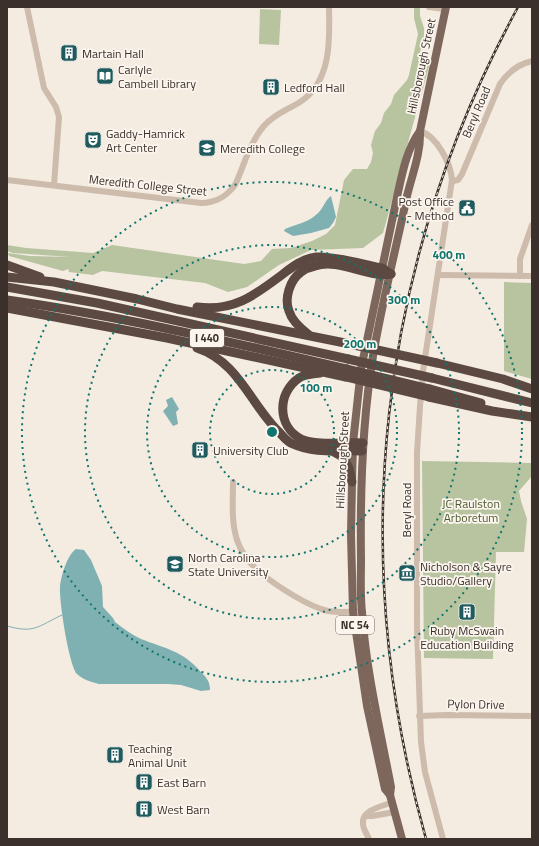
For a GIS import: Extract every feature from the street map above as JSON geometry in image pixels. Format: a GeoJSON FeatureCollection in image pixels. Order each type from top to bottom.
{"type":"FeatureCollection","features":[{"type":"Feature","properties":{"kind":"highway"},"geometry":{"type":"LineString","coordinates":[[137,299],[208,309],[233,304],[248,299],[302,261],[315,257],[327,258],[381,272]]}},
{"type":"Feature","properties":{"kind":"highway"},"geometry":{"type":"LineString","coordinates":[[311,336],[298,326],[289,311],[289,291],[292,283],[301,272],[315,266],[327,264],[391,274]]}},
{"type":"Feature","properties":{"kind":"highway"},"geometry":{"type":"LineString","coordinates":[[7,265],[54,282]]}},
{"type":"Feature","properties":{"kind":"highway"},"geometry":{"type":"LineString","coordinates":[[7,277],[54,282],[345,343],[503,379],[532,389]]}},
{"type":"Feature","properties":{"kind":"highway","name":"I 440"},"geometry":{"type":"LineString","coordinates":[[7,287],[97,303],[432,378],[532,403]]}},
{"type":"Feature","properties":{"kind":"highway","name":"I 440"},"geometry":{"type":"LineString","coordinates":[[7,300],[68,309],[162,328],[429,393],[475,401],[532,416]]}},
{"type":"Feature","properties":{"kind":"highway"},"geometry":{"type":"LineString","coordinates":[[7,308],[167,338],[327,372],[346,373]]}},
{"type":"Feature","properties":{"kind":"highway"},"geometry":{"type":"LineString","coordinates":[[7,314],[46,315]]}},
{"type":"Feature","properties":{"kind":"highway"},"geometry":{"type":"LineString","coordinates":[[167,338],[203,350],[227,366],[272,426],[291,444],[306,449],[334,452],[343,456],[349,468],[352,482]]}},
{"type":"Feature","properties":{"kind":"highway"},"geometry":{"type":"LineString","coordinates":[[327,372],[309,374],[300,377],[289,387],[282,403],[282,412],[285,422],[293,434],[303,440],[358,447]]}},
{"type":"Feature","properties":{"kind":"highway"},"geometry":{"type":"LineString","coordinates":[[334,452],[358,447]]}},
{"type":"Feature","properties":{"kind":"main road","name":"Hillsborough Street"},"geometry":{"type":"LineString","coordinates":[[402,839],[391,798],[392,787],[375,707],[365,642],[357,611],[351,535],[352,482],[374,356],[420,142],[420,131],[446,8]]}},
{"type":"Feature","properties":{"kind":"main road","name":"Hillsborough Street"},"geometry":{"type":"LineString","coordinates":[[357,611],[360,530],[358,394],[362,365],[402,175],[412,141],[420,131]]}},
{"type":"Feature","properties":{"kind":"street"},"geometry":{"type":"LineString","coordinates":[[27,7],[44,88],[56,107],[59,117],[54,185]]}},
{"type":"Feature","properties":{"kind":"street","name":"Meredith College Street"},"geometry":{"type":"LineString","coordinates":[[7,180],[201,204],[212,202],[226,196],[235,185],[255,139],[263,127],[274,116],[305,99],[316,88],[322,77],[326,66],[329,39],[329,7]]}},
{"type":"Feature","properties":{"kind":"street"},"geometry":{"type":"LineString","coordinates":[[429,7],[446,8]]}},
{"type":"Feature","properties":{"kind":"street","name":"Beryl Road"},"geometry":{"type":"LineString","coordinates":[[452,181],[458,180],[462,174],[504,77],[516,68],[532,61]]}},
{"type":"Feature","properties":{"kind":"street","name":"Beryl Road"},"geometry":{"type":"LineString","coordinates":[[420,131],[426,134],[443,153],[450,168],[452,181],[423,371],[418,425],[417,619],[421,742],[425,772],[443,839]]}},
{"type":"Feature","properties":{"kind":"street"},"geometry":{"type":"LineString","coordinates":[[520,276],[520,259],[532,225]]}},
{"type":"Feature","properties":{"kind":"street"},"geometry":{"type":"LineString","coordinates":[[438,275],[532,276]]}},
{"type":"Feature","properties":{"kind":"street"},"geometry":{"type":"LineString","coordinates":[[233,482],[234,529],[237,541],[253,565],[268,578],[298,599],[328,611],[357,611]]}},
{"type":"Feature","properties":{"kind":"street","name":"Pylon Drive"},"geometry":{"type":"LineString","coordinates":[[420,716],[532,716]]}},
{"type":"Feature","properties":{"kind":"street"},"geometry":{"type":"LineString","coordinates":[[368,839],[363,824],[363,819],[371,810],[391,798]]}},
{"type":"Feature","properties":{"kind":"street"},"geometry":{"type":"LineString","coordinates":[[366,816],[395,812]]}},
{"type":"Feature","properties":{"kind":"green space"},"geometry":{"type":"Polygon","coordinates":[[[414,7],[420,7],[420,16],[424,28],[424,35],[418,61],[425,58],[430,63],[383,233],[363,248],[311,250],[279,265],[247,287],[228,292],[205,283],[102,271],[93,275],[69,272],[68,269],[63,271],[9,256],[8,253],[30,256],[71,257],[13,253],[7,251],[7,245],[26,248],[93,253],[112,245],[244,264],[261,261],[272,249],[291,248],[312,241],[326,234],[335,225],[344,180],[353,169],[367,169],[371,162],[373,153],[371,145],[375,131],[381,123],[384,113],[391,104],[394,95],[407,80],[409,75],[418,34],[414,18],[414,7]]]}},
{"type":"Feature","properties":{"kind":"green space"},"geometry":{"type":"Polygon","coordinates":[[[260,9],[281,10],[279,45],[259,44],[260,9]]]}},
{"type":"Feature","properties":{"kind":"green space"},"geometry":{"type":"Polygon","coordinates":[[[504,282],[532,283],[532,379],[504,371],[504,282]]]}},
{"type":"Feature","properties":{"kind":"green space","name":"JC Raulston Arboretum"},"geometry":{"type":"Polygon","coordinates":[[[422,461],[532,463],[532,476],[519,491],[527,519],[524,552],[496,552],[493,659],[424,658],[422,461]]]}},
{"type":"Feature","properties":{"kind":"water"},"geometry":{"type":"Polygon","coordinates":[[[331,196],[336,217],[329,228],[293,236],[284,231],[285,229],[314,217],[331,196]]]}},
{"type":"Feature","properties":{"kind":"water"},"geometry":{"type":"Polygon","coordinates":[[[172,397],[179,409],[176,412],[178,424],[173,426],[163,411],[168,406],[166,400],[172,397]]]}},
{"type":"Feature","properties":{"kind":"water"},"geometry":{"type":"Polygon","coordinates":[[[76,549],[84,550],[91,560],[102,586],[103,607],[115,622],[141,639],[180,654],[194,664],[206,677],[210,690],[201,691],[181,685],[168,684],[99,684],[91,682],[77,674],[71,659],[65,632],[60,594],[63,572],[67,561],[76,549]]]}},
{"type":"Feature","properties":{"kind":"waterway"},"geometry":{"type":"LineString","coordinates":[[7,626],[24,629],[36,628],[62,615]]}},
{"type":"Feature","properties":{"kind":"railway"},"geometry":{"type":"LineString","coordinates":[[426,839],[401,732],[387,626],[383,519],[389,414],[406,309],[433,206],[470,105],[518,7]]}},
{"type":"Feature","properties":{"kind":"place","name":"Martain Hall"},"geometry":{"type":"Point","coordinates":[69,53]}},
{"type":"Feature","properties":{"kind":"place","name":"Carlyle Cambell Library"},"geometry":{"type":"Point","coordinates":[105,76]}},
{"type":"Feature","properties":{"kind":"place","name":"Ledford Hall"},"geometry":{"type":"Point","coordinates":[271,87]}},
{"type":"Feature","properties":{"kind":"place","name":"Gaddy-Hamrick Art Center"},"geometry":{"type":"Point","coordinates":[93,140]}},
{"type":"Feature","properties":{"kind":"place","name":"Meredith College"},"geometry":{"type":"Point","coordinates":[207,148]}},
{"type":"Feature","properties":{"kind":"place","name":"Post Office - Method"},"geometry":{"type":"Point","coordinates":[467,208]}},
{"type":"Feature","properties":{"kind":"place","name":"University Club"},"geometry":{"type":"Point","coordinates":[200,450]}},
{"type":"Feature","properties":{"kind":"place","name":"North Carolina State University"},"geometry":{"type":"Point","coordinates":[175,564]}},
{"type":"Feature","properties":{"kind":"place","name":"Nicholson & Sayre Studio/Gallery"},"geometry":{"type":"Point","coordinates":[407,573]}},
{"type":"Feature","properties":{"kind":"place","name":"Ruby McSwain Education Building"},"geometry":{"type":"Point","coordinates":[467,612]}},
{"type":"Feature","properties":{"kind":"place","name":"Teaching Animal Unit"},"geometry":{"type":"Point","coordinates":[115,755]}},
{"type":"Feature","properties":{"kind":"place","name":"East Barn"},"geometry":{"type":"Point","coordinates":[144,782]}},
{"type":"Feature","properties":{"kind":"place","name":"West Barn"},"geometry":{"type":"Point","coordinates":[144,809]}}]}
